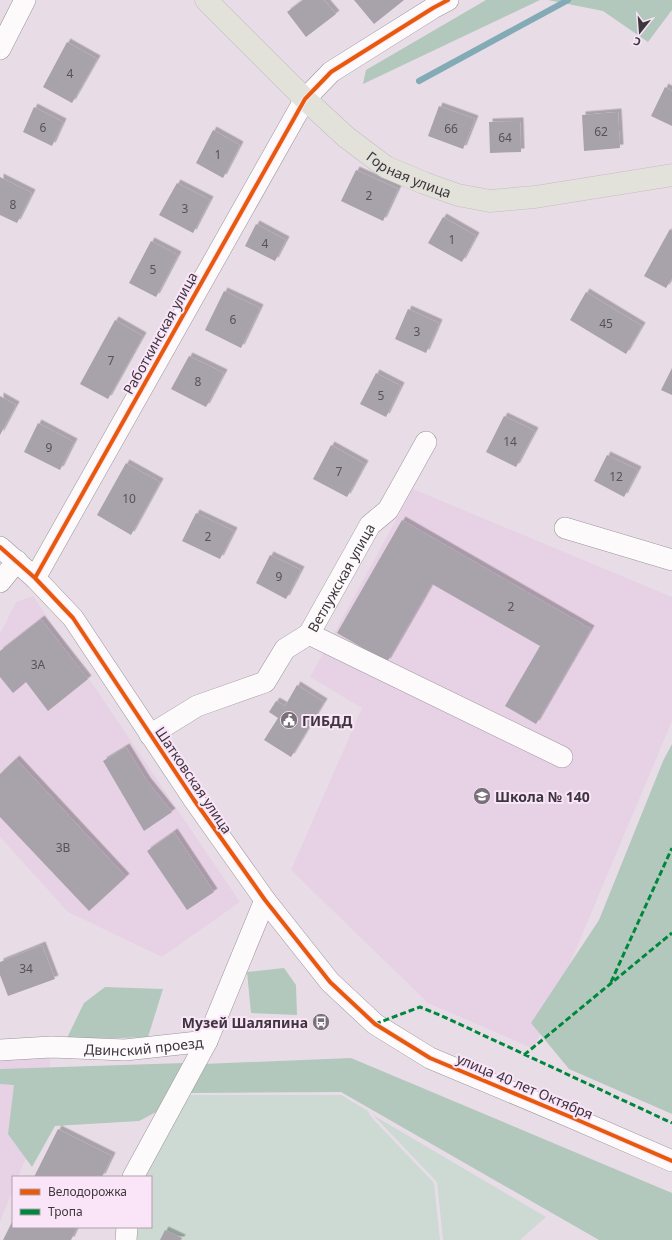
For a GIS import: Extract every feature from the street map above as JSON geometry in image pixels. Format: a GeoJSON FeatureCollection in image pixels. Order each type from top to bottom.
{"type":"FeatureCollection","features":[{"type":"Feature","properties":{"kind":"main road","name":"Горная улица"},"geometry":{"type":"LineString","coordinates":[[206,0],[305,99],[346,137],[386,167],[424,183],[458,195],[490,201],[536,197],[672,175]]}},
{"type":"Feature","properties":{"kind":"street"},"geometry":{"type":"LineString","coordinates":[[0,49],[25,0]]}},
{"type":"Feature","properties":{"kind":"street","name":"Работкинская улица"},"geometry":{"type":"LineString","coordinates":[[35,578],[305,99],[331,72],[448,0]]}},
{"type":"Feature","properties":{"kind":"street","name":"Ветлужская улица"},"geometry":{"type":"LineString","coordinates":[[150,735],[197,706],[265,682],[285,649],[310,634],[370,525],[388,510],[426,442]]}},
{"type":"Feature","properties":{"kind":"street"},"geometry":{"type":"LineString","coordinates":[[565,528],[672,560]]}},
{"type":"Feature","properties":{"kind":"street","name":"Шатковская улица"},"geometry":{"type":"LineString","coordinates":[[0,547],[18,561],[73,618],[194,800],[265,900],[330,982],[375,1024]]}},
{"type":"Feature","properties":{"kind":"street"},"geometry":{"type":"LineString","coordinates":[[0,582],[18,561]]}},
{"type":"Feature","properties":{"kind":"street"},"geometry":{"type":"LineString","coordinates":[[310,634],[562,757]]}},
{"type":"Feature","properties":{"kind":"street","name":"Двинский проезд"},"geometry":{"type":"LineString","coordinates":[[0,1050],[51,1047],[125,1050],[206,1041],[265,900]]}},
{"type":"Feature","properties":{"kind":"street","name":"улица 40 лет Октября"},"geometry":{"type":"LineString","coordinates":[[375,1024],[430,1058],[672,1161]]}},
{"type":"Feature","properties":{"kind":"street"},"geometry":{"type":"LineString","coordinates":[[134,1176],[206,1041]]}},
{"type":"Feature","properties":{"kind":"street"},"geometry":{"type":"LineString","coordinates":[[126,1240],[127,1228]]}},
{"type":"Feature","properties":{"kind":"shaded area","name":"Школа № 140"},"geometry":{"type":"Polygon","coordinates":[[[413,489],[672,597],[672,721],[534,1049],[428,1003],[291,870],[362,708],[310,677],[413,489]]]}},
{"type":"Feature","properties":{"kind":"shaded area"},"geometry":{"type":"Polygon","coordinates":[[[33,596],[240,902],[162,957],[68,912],[0,837],[0,634],[16,602],[33,596]]]}},
{"type":"Feature","properties":{"kind":"shaded area"},"geometry":{"type":"Polygon","coordinates":[[[51,1047],[48,1105],[18,1176],[12,1176],[12,1192],[0,1221],[0,1050],[51,1047]]]}},
{"type":"Feature","properties":{"kind":"shaded area"},"geometry":{"type":"Polygon","coordinates":[[[185,1095],[341,1095],[368,1111],[372,1118],[434,1183],[440,1240],[133,1240],[134,1228],[152,1228],[152,1176],[143,1176],[185,1095]]]}},
{"type":"Feature","properties":{"kind":"shaded area"},"geometry":{"type":"Polygon","coordinates":[[[373,1115],[546,1217],[520,1240],[443,1240],[437,1182],[373,1115]]]}},
{"type":"Feature","properties":{"kind":"green space"},"geometry":{"type":"Polygon","coordinates":[[[486,0],[540,0],[363,84],[366,70],[486,0]]]}},
{"type":"Feature","properties":{"kind":"green space"},"geometry":{"type":"Polygon","coordinates":[[[548,0],[672,0],[672,10],[648,42],[603,11],[548,0]]]}},
{"type":"Feature","properties":{"kind":"green space"},"geometry":{"type":"Polygon","coordinates":[[[672,744],[672,1114],[569,1069],[531,1023],[599,920],[663,761],[672,744]]]}},
{"type":"Feature","properties":{"kind":"green space"},"geometry":{"type":"Polygon","coordinates":[[[284,968],[296,985],[297,1015],[251,1013],[247,972],[284,968]]]}},
{"type":"Feature","properties":{"kind":"green space"},"geometry":{"type":"Polygon","coordinates":[[[105,987],[163,989],[148,1037],[66,1040],[84,1003],[105,987]]]}},
{"type":"Feature","properties":{"kind":"green space"},"geometry":{"type":"Polygon","coordinates":[[[351,1058],[672,1193],[672,1240],[599,1240],[341,1092],[190,1093],[203,1064],[351,1058]]]}},
{"type":"Feature","properties":{"kind":"green space"},"geometry":{"type":"Polygon","coordinates":[[[184,1063],[164,1108],[139,1121],[55,1126],[32,1167],[8,1134],[14,1085],[0,1084],[0,1069],[184,1063]]]}},
{"type":"Feature","properties":{"kind":"building"},"geometry":{"type":"Polygon","coordinates":[[[303,0],[324,0],[336,14],[306,37],[287,12],[303,0]]]}},
{"type":"Feature","properties":{"kind":"building"},"geometry":{"type":"Polygon","coordinates":[[[354,0],[404,0],[374,24],[354,0]]]}},
{"type":"Feature","properties":{"kind":"building"},"geometry":{"type":"Polygon","coordinates":[[[67,42],[97,59],[72,103],[43,87],[67,42]]]}},
{"type":"Feature","properties":{"kind":"building"},"geometry":{"type":"Polygon","coordinates":[[[665,87],[672,91],[672,126],[651,116],[665,87]]]}},
{"type":"Feature","properties":{"kind":"building"},"geometry":{"type":"Polygon","coordinates":[[[439,106],[475,119],[463,149],[428,136],[439,106]]]}},
{"type":"Feature","properties":{"kind":"building"},"geometry":{"type":"Polygon","coordinates":[[[34,107],[63,122],[52,146],[23,132],[34,107]]]}},
{"type":"Feature","properties":{"kind":"building"},"geometry":{"type":"Polygon","coordinates":[[[618,112],[620,148],[584,151],[582,115],[618,112]]]}},
{"type":"Feature","properties":{"kind":"building"},"geometry":{"type":"Polygon","coordinates":[[[520,121],[521,152],[490,153],[489,122],[520,121]]]}},
{"type":"Feature","properties":{"kind":"building"},"geometry":{"type":"Polygon","coordinates":[[[213,130],[240,145],[223,178],[196,163],[213,130]]]}},
{"type":"Feature","properties":{"kind":"building"},"geometry":{"type":"Polygon","coordinates":[[[356,170],[398,189],[383,221],[341,201],[356,170]]]}},
{"type":"Feature","properties":{"kind":"building"},"geometry":{"type":"Polygon","coordinates":[[[0,177],[32,193],[17,223],[0,215],[0,177]]]}},
{"type":"Feature","properties":{"kind":"building"},"geometry":{"type":"Polygon","coordinates":[[[177,183],[210,200],[193,233],[159,215],[177,183]]]}},
{"type":"Feature","properties":{"kind":"building"},"geometry":{"type":"Polygon","coordinates":[[[443,217],[476,236],[462,262],[428,243],[443,217]]]}},
{"type":"Feature","properties":{"kind":"building"},"geometry":{"type":"Polygon","coordinates":[[[256,224],[286,240],[275,261],[245,246],[256,224]]]}},
{"type":"Feature","properties":{"kind":"building"},"geometry":{"type":"Polygon","coordinates":[[[670,229],[672,231],[672,278],[666,288],[644,276],[670,229]]]}},
{"type":"Feature","properties":{"kind":"building"},"geometry":{"type":"Polygon","coordinates":[[[151,241],[178,255],[156,297],[129,283],[151,241]]]}},
{"type":"Feature","properties":{"kind":"building"},"geometry":{"type":"Polygon","coordinates":[[[224,291],[260,308],[241,348],[205,330],[224,291]]]}},
{"type":"Feature","properties":{"kind":"building"},"geometry":{"type":"Polygon","coordinates":[[[586,292],[642,326],[626,354],[570,320],[586,292]]]}},
{"type":"Feature","properties":{"kind":"building"},"geometry":{"type":"Polygon","coordinates":[[[408,309],[439,323],[426,353],[395,339],[408,309]]]}},
{"type":"Feature","properties":{"kind":"building"},"geometry":{"type":"Polygon","coordinates":[[[115,320],[143,336],[108,399],[80,384],[115,320]]]}},
{"type":"Feature","properties":{"kind":"building"},"geometry":{"type":"Polygon","coordinates":[[[189,356],[224,373],[206,407],[171,389],[189,356]]]}},
{"type":"Feature","properties":{"kind":"building"},"geometry":{"type":"Polygon","coordinates":[[[672,368],[672,395],[661,390],[672,368]]]}},
{"type":"Feature","properties":{"kind":"building"},"geometry":{"type":"Polygon","coordinates":[[[376,373],[401,386],[386,417],[360,404],[376,373]]]}},
{"type":"Feature","properties":{"kind":"building"},"geometry":{"type":"Polygon","coordinates":[[[0,396],[16,405],[0,435],[0,396]]]}},
{"type":"Feature","properties":{"kind":"building"},"geometry":{"type":"Polygon","coordinates":[[[504,416],[535,431],[516,467],[486,452],[504,416]]]}},
{"type":"Feature","properties":{"kind":"building"},"geometry":{"type":"Polygon","coordinates":[[[38,423],[74,442],[60,470],[24,452],[38,423]]]}},
{"type":"Feature","properties":{"kind":"building"},"geometry":{"type":"Polygon","coordinates":[[[331,445],[365,464],[347,497],[313,479],[331,445]]]}},
{"type":"Feature","properties":{"kind":"building"},"geometry":{"type":"Polygon","coordinates":[[[607,455],[638,470],[624,497],[594,481],[607,455]]]}},
{"type":"Feature","properties":{"kind":"building"},"geometry":{"type":"Polygon","coordinates":[[[126,463],[160,482],[131,535],[97,515],[126,463]]]}},
{"type":"Feature","properties":{"kind":"building"},"geometry":{"type":"Polygon","coordinates":[[[196,513],[234,531],[220,559],[182,541],[196,513]]]}},
{"type":"Feature","properties":{"kind":"building"},"geometry":{"type":"Polygon","coordinates":[[[402,520],[591,629],[536,724],[505,706],[540,646],[432,584],[387,662],[337,633],[402,520]]]}},
{"type":"Feature","properties":{"kind":"building"},"geometry":{"type":"Polygon","coordinates":[[[270,555],[301,570],[286,599],[256,583],[270,555]]]}},
{"type":"Feature","properties":{"kind":"building"},"geometry":{"type":"Polygon","coordinates":[[[41,619],[88,679],[48,711],[26,682],[13,693],[0,677],[0,651],[41,619]]]}},
{"type":"Feature","properties":{"kind":"building"},"geometry":{"type":"Polygon","coordinates":[[[297,685],[324,702],[291,757],[264,740],[278,718],[269,712],[276,701],[285,706],[297,685]]]}},
{"type":"Feature","properties":{"kind":"building"},"geometry":{"type":"Polygon","coordinates":[[[126,747],[147,781],[172,812],[144,831],[103,761],[126,747]]]}},
{"type":"Feature","properties":{"kind":"building"},"geometry":{"type":"Polygon","coordinates":[[[16,759],[126,877],[89,911],[0,817],[0,774],[16,759]]]}},
{"type":"Feature","properties":{"kind":"building"},"geometry":{"type":"Polygon","coordinates":[[[174,832],[214,892],[187,910],[147,851],[174,832]]]}},
{"type":"Feature","properties":{"kind":"building"},"geometry":{"type":"Polygon","coordinates":[[[42,945],[55,979],[8,996],[0,975],[0,962],[42,945]]]}},
{"type":"Feature","properties":{"kind":"building"},"geometry":{"type":"Polygon","coordinates":[[[58,1129],[112,1156],[102,1176],[34,1176],[58,1129]]]}},
{"type":"Feature","properties":{"kind":"building"},"geometry":{"type":"Polygon","coordinates":[[[12,1222],[12,1228],[77,1228],[71,1240],[3,1240],[12,1222]]]}},
{"type":"Feature","properties":{"kind":"building"},"geometry":{"type":"Polygon","coordinates":[[[165,1230],[182,1238],[181,1240],[160,1240],[165,1230]]]}},
{"type":"Feature","properties":{"kind":"waterway"},"geometry":{"type":"LineString","coordinates":[[419,81],[568,0]]}},
{"type":"Feature","properties":{"kind":"marked path"},"geometry":{"type":"LineString","coordinates":[[611,982],[672,848]]}},
{"type":"Feature","properties":{"kind":"marked path"},"geometry":{"type":"LineString","coordinates":[[524,1055],[672,933]]}},
{"type":"Feature","properties":{"kind":"marked path"},"geometry":{"type":"LineString","coordinates":[[375,1024],[420,1007],[672,1123]]}},
{"type":"Feature","properties":{"kind":"cycle path"},"geometry":{"type":"LineString","coordinates":[[35,578],[305,99],[331,72],[448,0]]}},
{"type":"Feature","properties":{"kind":"cycle path"},"geometry":{"type":"LineString","coordinates":[[0,547],[35,578],[73,618],[194,800],[265,900],[330,982],[375,1024],[430,1058],[672,1161]]}},
{"type":"Feature","properties":{"kind":"place","name":"ГИБДД"},"geometry":{"type":"Point","coordinates":[289,720]}},
{"type":"Feature","properties":{"kind":"place","name":"Школа № 140"},"geometry":{"type":"Point","coordinates":[482,796]}},
{"type":"Feature","properties":{"kind":"place","name":"Музей Шаляпина"},"geometry":{"type":"Point","coordinates":[321,1022]}}]}
